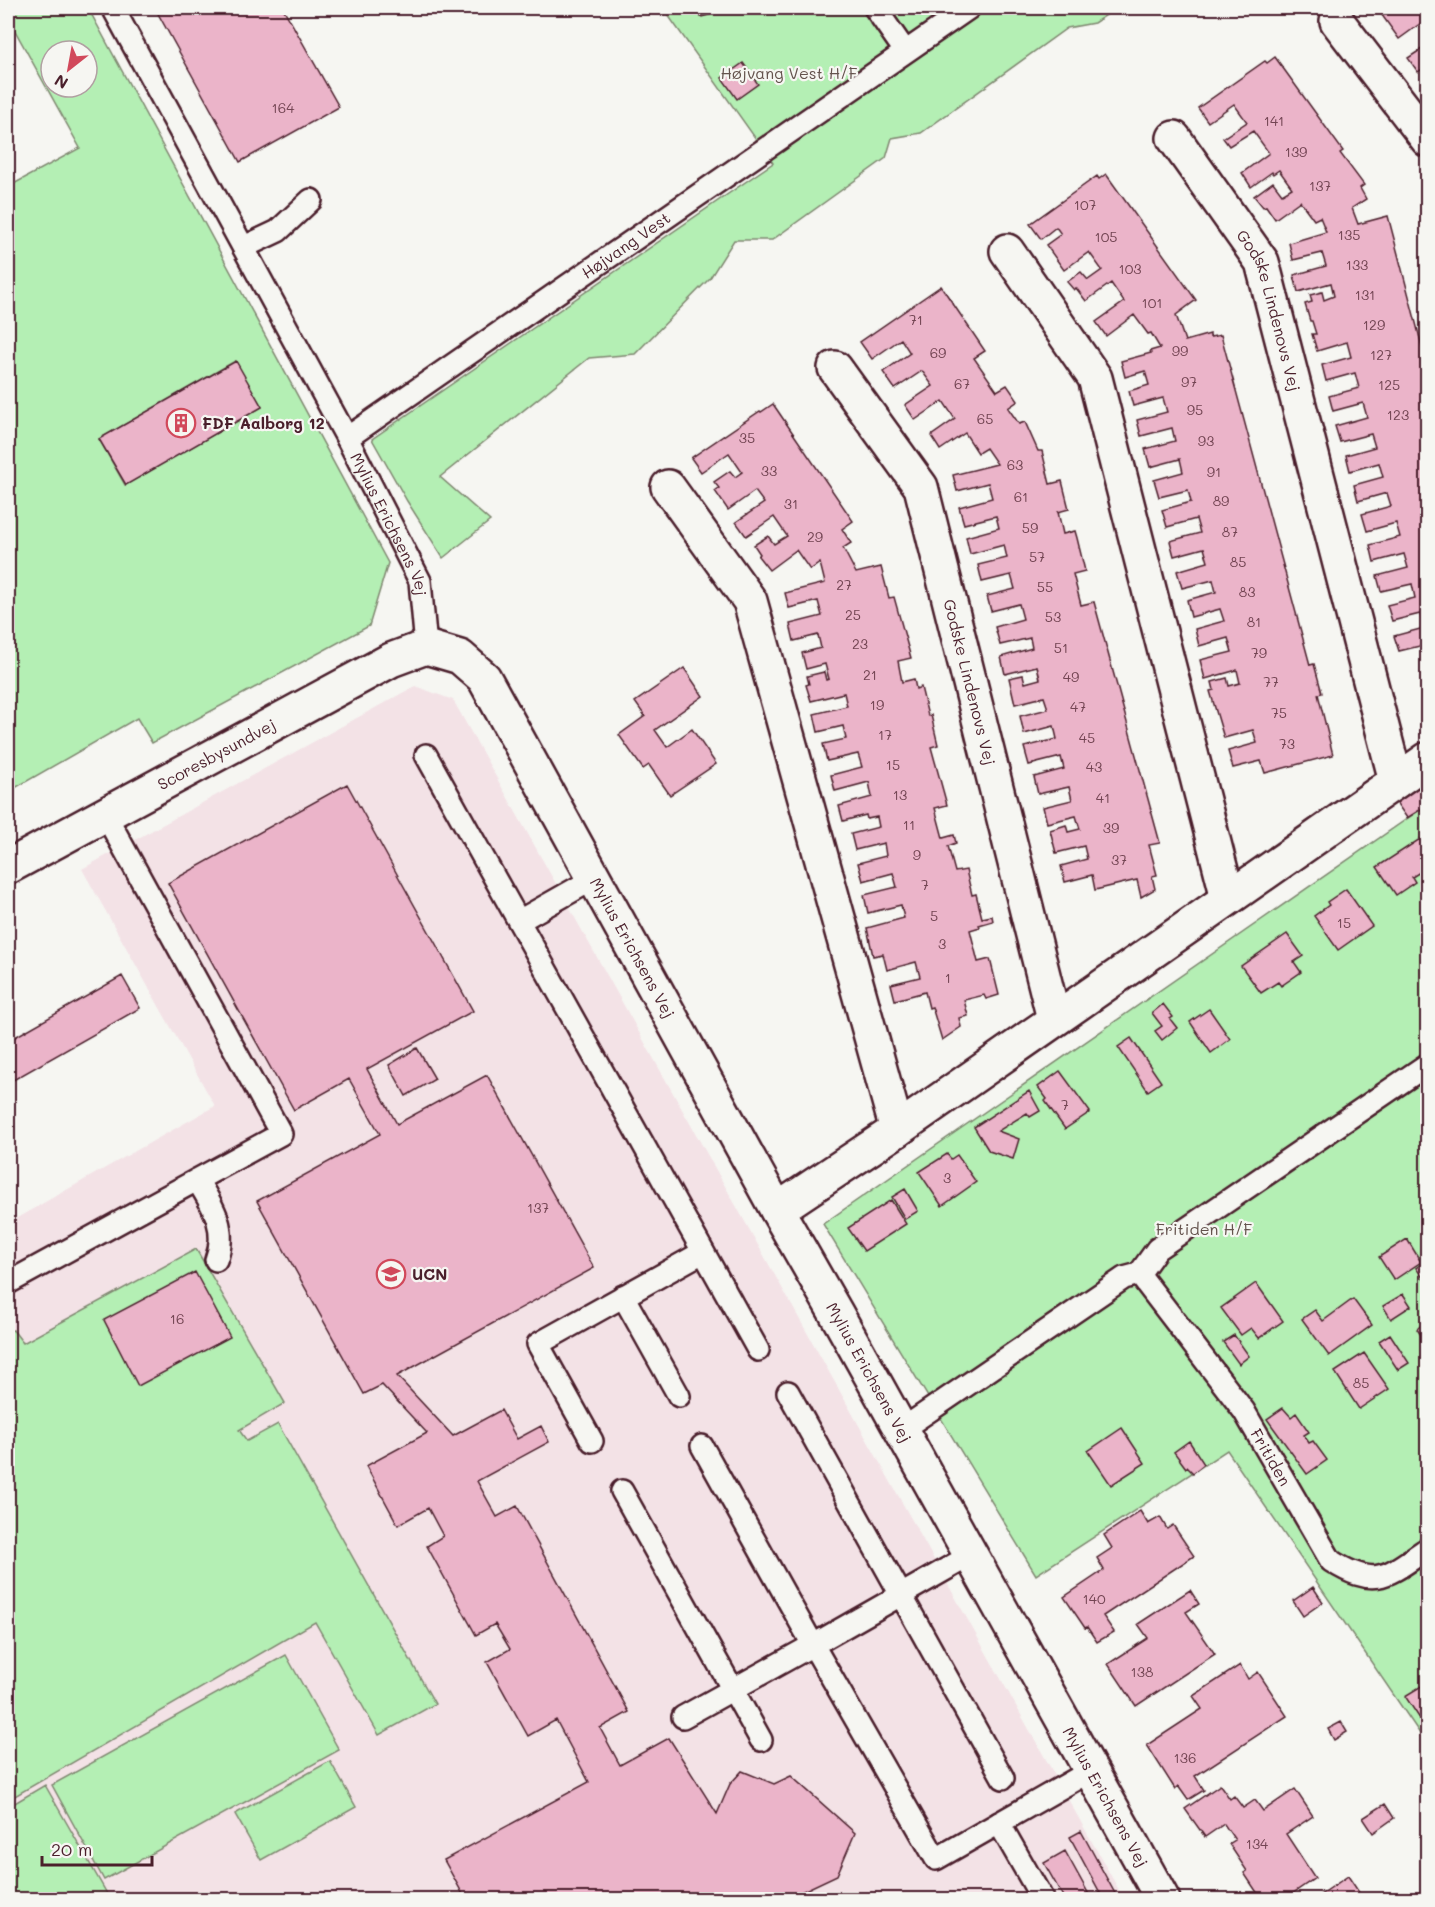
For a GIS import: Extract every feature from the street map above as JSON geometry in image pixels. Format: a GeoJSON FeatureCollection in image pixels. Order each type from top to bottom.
{"type":"FeatureCollection","features":[{"type":"Feature","properties":{"kind":"street"},"geometry":{"type":"LineString","coordinates":[[1337,21],[1428,140]]}},
{"type":"Feature","properties":{"kind":"street","name":"Godske Lindenovs Vej"},"geometry":{"type":"LineString","coordinates":[[1174,138],[1262,262],[1396,781]]}},
{"type":"Feature","properties":{"kind":"street"},"geometry":{"type":"LineString","coordinates":[[1007,251],[1095,378],[1228,898]]}},
{"type":"Feature","properties":{"kind":"street","name":"Godske Lindenovs Vej"},"geometry":{"type":"LineString","coordinates":[[835,368],[921,487],[1054,1019]]}},
{"type":"Feature","properties":{"kind":"street"},"geometry":{"type":"LineString","coordinates":[[668,487],[750,601],[897,1130]]}},
{"type":"Feature","properties":{"kind":"street","name":"Scoresbysundvej"},"geometry":{"type":"LineString","coordinates":[[8,867],[391,660],[426,647]]}},
{"type":"Feature","properties":{"kind":"street","name":"Mylius Erichsens Vej"},"geometry":{"type":"LineString","coordinates":[[426,647],[460,657],[484,678],[777,1210],[1163,1899]]}},
{"type":"Feature","properties":{"kind":"street"},"geometry":{"type":"LineString","coordinates":[[777,1210],[897,1130],[1428,759]]}},
{"type":"Feature","properties":{"kind":"lane","name":"Mylius Erichsens Vej"},"geometry":{"type":"LineString","coordinates":[[113,8],[347,438],[420,581],[426,647]]}},
{"type":"Feature","properties":{"kind":"lane"},"geometry":{"type":"LineString","coordinates":[[875,8],[905,51]]}},
{"type":"Feature","properties":{"kind":"lane","name":"Højvang Vest"},"geometry":{"type":"LineString","coordinates":[[347,438],[969,8]]}},
{"type":"Feature","properties":{"kind":"lane"},"geometry":{"type":"LineString","coordinates":[[244,247],[278,231],[310,200]]}},
{"type":"Feature","properties":{"kind":"lane"},"geometry":{"type":"LineString","coordinates":[[426,755],[758,1350]]}},
{"type":"Feature","properties":{"kind":"lane"},"geometry":{"type":"LineString","coordinates":[[8,1283],[281,1134],[105,814]]}},
{"type":"Feature","properties":{"kind":"lane"},"geometry":{"type":"LineString","coordinates":[[519,921],[595,878]]}},
{"type":"Feature","properties":{"kind":"lane"},"geometry":{"type":"LineString","coordinates":[[901,1430],[1124,1278],[1139,1274],[1157,1249],[1428,1064]]}},
{"type":"Feature","properties":{"kind":"lane"},"geometry":{"type":"LineString","coordinates":[[197,1180],[216,1211],[221,1246],[216,1260]]}},
{"type":"Feature","properties":{"kind":"lane"},"geometry":{"type":"LineString","coordinates":[[592,1441],[538,1344],[703,1252]]}},
{"type":"Feature","properties":{"kind":"lane","name":"Fritiden"},"geometry":{"type":"LineString","coordinates":[[1139,1274],[1244,1411],[1331,1561],[1348,1571],[1368,1577],[1388,1575],[1428,1548]]}},
{"type":"Feature","properties":{"kind":"lane"},"geometry":{"type":"LineString","coordinates":[[623,1296],[679,1396]]}},
{"type":"Feature","properties":{"kind":"lane"},"geometry":{"type":"LineString","coordinates":[[788,1392],[1003,1778]]}},
{"type":"Feature","properties":{"kind":"lane"},"geometry":{"type":"LineString","coordinates":[[702,1446],[936,1859],[1092,1770]]}},
{"type":"Feature","properties":{"kind":"lane"},"geometry":{"type":"LineString","coordinates":[[622,1491],[761,1740]]}},
{"type":"Feature","properties":{"kind":"lane"},"geometry":{"type":"LineString","coordinates":[[683,1717],[971,1555]]}},
{"type":"Feature","properties":{"kind":"lane"},"geometry":{"type":"LineString","coordinates":[[999,1823],[1043,1899]]}},
{"type":"Feature","properties":{"kind":"shaded area","name":"UCN"},"geometry":{"type":"Polygon","coordinates":[[[415,686],[453,700],[1124,1899],[8,1899],[8,1223],[215,1106],[82,869],[415,686]]]}},
{"type":"Feature","properties":{"kind":"green space"},"geometry":{"type":"Polygon","coordinates":[[[8,8],[88,8],[388,563],[369,626],[152,743],[137,718],[8,792],[8,187],[80,148],[53,99],[99,99],[99,39],[39,39],[39,74],[8,18],[8,8]],[[235,361],[99,439],[125,485],[262,407],[235,361]]]}},
{"type":"Feature","properties":{"kind":"green space","name":"Højvang Vest H/F"},"geometry":{"type":"Polygon","coordinates":[[[663,8],[1117,8],[1094,23],[1067,28],[921,133],[892,138],[886,158],[772,240],[734,240],[710,278],[635,354],[589,358],[440,477],[490,521],[443,558],[372,439],[773,163],[663,8]]]}},
{"type":"Feature","properties":{"kind":"green space","name":"Fritiden H/F"},"geometry":{"type":"Polygon","coordinates":[[[1427,805],[1427,1744],[1227,1450],[1036,1575],[823,1224],[1427,805]]]}},
{"type":"Feature","properties":{"kind":"green space"},"geometry":{"type":"Polygon","coordinates":[[[196,1249],[285,1403],[239,1430],[247,1441],[278,1424],[435,1704],[379,1735],[315,1622],[8,1800],[8,1332],[13,1330],[23,1343],[196,1249]]]}},
{"type":"Feature","properties":{"kind":"green space"},"geometry":{"type":"Polygon","coordinates":[[[286,1655],[339,1750],[104,1880],[52,1785],[286,1655]]]}},
{"type":"Feature","properties":{"kind":"green space"},"geometry":{"type":"Polygon","coordinates":[[[330,1761],[356,1807],[261,1860],[235,1814],[330,1761]]]}},
{"type":"Feature","properties":{"kind":"green space"},"geometry":{"type":"Polygon","coordinates":[[[45,1785],[110,1899],[8,1899],[8,1807],[45,1785]]]}},
{"type":"Feature","properties":{"kind":"building"},"geometry":{"type":"Polygon","coordinates":[[[162,8],[283,8],[339,107],[240,162],[156,10],[162,8]]]}},
{"type":"Feature","properties":{"kind":"building"},"geometry":{"type":"Polygon","coordinates":[[[699,8],[732,8],[732,9],[701,17],[699,8]]]}},
{"type":"Feature","properties":{"kind":"building"},"geometry":{"type":"Polygon","coordinates":[[[1384,8],[1399,8],[1403,13],[1411,8],[1428,8],[1428,25],[1424,21],[1399,39],[1379,11],[1384,8]]]}},
{"type":"Feature","properties":{"kind":"building"},"geometry":{"type":"Polygon","coordinates":[[[1428,45],[1428,65],[1418,72],[1408,58],[1428,45]]]}},
{"type":"Feature","properties":{"kind":"building"},"geometry":{"type":"Polygon","coordinates":[[[1275,57],[1343,151],[1340,153],[1364,185],[1360,188],[1366,199],[1352,208],[1358,224],[1388,216],[1428,369],[1428,644],[1399,651],[1394,636],[1424,628],[1420,614],[1392,621],[1387,605],[1415,598],[1412,584],[1381,591],[1377,576],[1408,568],[1404,554],[1374,562],[1370,545],[1400,537],[1396,523],[1367,531],[1362,514],[1391,506],[1387,493],[1358,501],[1354,485],[1383,477],[1379,463],[1350,471],[1346,455],[1375,447],[1371,434],[1340,442],[1335,426],[1367,417],[1363,403],[1333,411],[1329,396],[1359,388],[1355,373],[1326,381],[1322,365],[1351,357],[1347,342],[1317,351],[1312,334],[1316,334],[1305,304],[1312,302],[1310,295],[1322,292],[1324,300],[1334,296],[1331,283],[1298,292],[1294,275],[1326,266],[1322,253],[1293,260],[1289,243],[1326,232],[1320,217],[1314,220],[1300,201],[1275,219],[1266,206],[1263,207],[1254,196],[1273,182],[1282,194],[1292,188],[1279,170],[1273,174],[1272,172],[1251,187],[1242,173],[1269,153],[1253,131],[1229,146],[1223,138],[1247,122],[1234,104],[1208,122],[1198,108],[1265,61],[1267,63],[1275,57]]]}},
{"type":"Feature","properties":{"kind":"building"},"geometry":{"type":"Polygon","coordinates":[[[743,63],[758,84],[737,99],[722,78],[743,63]]]}},
{"type":"Feature","properties":{"kind":"building"},"geometry":{"type":"Polygon","coordinates":[[[1106,174],[1196,300],[1176,315],[1185,341],[1210,334],[1210,337],[1221,335],[1310,665],[1314,664],[1322,693],[1318,694],[1333,755],[1265,773],[1261,761],[1233,768],[1228,751],[1257,743],[1253,730],[1224,738],[1210,691],[1214,690],[1212,682],[1227,678],[1229,686],[1240,683],[1237,670],[1205,679],[1200,660],[1232,652],[1228,638],[1199,646],[1195,629],[1224,621],[1220,609],[1191,617],[1187,600],[1216,592],[1213,580],[1182,588],[1177,571],[1208,562],[1204,548],[1174,556],[1170,541],[1200,533],[1196,519],[1167,527],[1162,510],[1191,502],[1188,490],[1159,497],[1154,480],[1183,472],[1180,459],[1150,467],[1145,449],[1175,441],[1172,428],[1141,436],[1137,420],[1167,412],[1163,398],[1133,406],[1129,391],[1149,385],[1145,371],[1125,377],[1121,361],[1151,353],[1150,351],[1160,348],[1151,333],[1148,334],[1134,315],[1106,336],[1096,322],[1124,302],[1111,283],[1086,301],[1076,288],[1074,290],[1067,282],[1081,272],[1088,280],[1102,270],[1089,252],[1064,270],[1046,245],[1061,234],[1056,227],[1041,239],[1030,224],[1097,176],[1099,179],[1106,174]]]}},
{"type":"Feature","properties":{"kind":"building"},"geometry":{"type":"Polygon","coordinates":[[[941,286],[985,351],[974,358],[997,391],[1007,385],[1018,401],[1008,408],[1019,424],[1025,422],[1038,451],[1042,451],[1050,484],[1062,481],[1069,509],[1058,512],[1063,534],[1075,531],[1085,571],[1073,574],[1081,605],[1094,602],[1160,843],[1149,845],[1157,875],[1152,876],[1155,889],[1141,897],[1137,880],[1095,890],[1092,875],[1065,882],[1061,866],[1087,859],[1084,846],[1056,853],[1050,830],[1066,825],[1068,832],[1080,829],[1076,816],[1047,823],[1043,807],[1072,800],[1069,787],[1038,794],[1034,777],[1064,769],[1061,757],[1029,765],[1024,747],[1057,739],[1054,726],[1024,734],[1020,716],[1048,709],[1044,697],[1015,704],[1009,678],[1023,675],[1025,683],[1040,679],[1037,666],[1005,674],[1001,657],[1032,648],[1030,638],[1000,645],[995,627],[1023,619],[1019,604],[991,611],[987,596],[1015,589],[1011,575],[982,582],[978,565],[1007,558],[1004,545],[970,554],[966,537],[999,528],[996,516],[964,524],[959,507],[992,498],[988,483],[957,491],[953,475],[997,464],[986,448],[978,453],[965,433],[940,450],[931,436],[955,419],[943,401],[915,420],[905,405],[933,386],[922,371],[895,389],[883,372],[910,353],[901,339],[872,359],[860,342],[941,286]]]}},
{"type":"Feature","properties":{"kind":"building","name":"FDF Aalborg 12"},"geometry":{"type":"Polygon","coordinates":[[[236,361],[262,407],[126,485],[99,439],[236,361]]]}},
{"type":"Feature","properties":{"kind":"building"},"geometry":{"type":"Polygon","coordinates":[[[773,404],[853,521],[842,529],[851,543],[843,548],[856,573],[881,567],[889,598],[894,597],[911,658],[898,661],[902,682],[914,679],[916,689],[921,687],[938,745],[931,747],[947,805],[935,808],[943,838],[954,835],[956,843],[948,846],[955,872],[966,870],[972,895],[976,894],[982,918],[992,916],[993,921],[970,930],[978,962],[990,959],[999,995],[986,999],[984,995],[964,1000],[968,1016],[959,1018],[961,1027],[942,1040],[925,992],[895,1000],[891,984],[920,977],[916,962],[887,970],[883,954],[873,956],[867,928],[904,918],[901,905],[868,913],[864,895],[897,887],[893,873],[863,881],[858,863],[886,856],[884,843],[855,850],[851,834],[879,827],[877,817],[867,819],[866,815],[843,821],[839,806],[872,797],[869,782],[835,791],[831,775],[862,767],[858,754],[827,761],[823,744],[846,739],[843,726],[818,732],[814,714],[847,706],[844,693],[811,701],[806,685],[809,684],[807,676],[824,672],[826,680],[829,679],[825,664],[806,669],[802,653],[821,648],[818,635],[794,641],[790,624],[822,616],[818,601],[789,608],[785,593],[825,583],[820,563],[810,570],[796,550],[769,570],[758,556],[760,554],[754,545],[768,536],[774,544],[787,536],[774,517],[746,536],[736,522],[764,503],[755,491],[728,510],[715,491],[719,488],[714,482],[730,471],[735,477],[742,472],[729,453],[701,472],[691,458],[773,404]]]}},
{"type":"Feature","properties":{"kind":"building"},"geometry":{"type":"Polygon","coordinates":[[[684,668],[703,696],[655,730],[667,747],[692,729],[716,764],[670,795],[649,765],[643,769],[619,735],[645,716],[635,702],[684,668]]]}},
{"type":"Feature","properties":{"kind":"building"},"geometry":{"type":"Polygon","coordinates":[[[1428,775],[1428,805],[1407,818],[1393,798],[1428,775]]]}},
{"type":"Feature","properties":{"kind":"building"},"geometry":{"type":"Polygon","coordinates":[[[347,784],[473,1011],[367,1069],[397,1124],[487,1075],[594,1268],[397,1376],[453,1436],[501,1410],[517,1439],[541,1426],[549,1442],[477,1481],[497,1517],[517,1506],[629,1712],[600,1728],[620,1765],[669,1738],[717,1814],[730,1784],[742,1771],[774,1784],[791,1776],[855,1833],[837,1875],[784,1900],[466,1900],[444,1860],[589,1782],[556,1720],[528,1736],[487,1662],[510,1649],[495,1624],[476,1635],[427,1546],[443,1536],[428,1508],[398,1525],[366,1466],[427,1433],[382,1385],[364,1394],[257,1201],[380,1134],[349,1079],[294,1110],[168,883],[347,784]]]}},
{"type":"Feature","properties":{"kind":"building"},"geometry":{"type":"Polygon","coordinates":[[[1420,839],[1428,850],[1428,867],[1412,877],[1415,882],[1396,895],[1377,867],[1420,839]]]}},
{"type":"Feature","properties":{"kind":"building"},"geometry":{"type":"Polygon","coordinates":[[[1346,889],[1372,926],[1338,950],[1314,916],[1329,905],[1327,902],[1346,889]]]}},
{"type":"Feature","properties":{"kind":"building"},"geometry":{"type":"Polygon","coordinates":[[[1287,934],[1303,956],[1294,962],[1301,972],[1281,986],[1278,982],[1261,993],[1241,966],[1287,934]]]}},
{"type":"Feature","properties":{"kind":"building"},"geometry":{"type":"Polygon","coordinates":[[[122,976],[140,1008],[8,1083],[8,1041],[122,976]]]}},
{"type":"Feature","properties":{"kind":"building"},"geometry":{"type":"Polygon","coordinates":[[[1163,1004],[1173,1017],[1170,1019],[1177,1028],[1162,1040],[1155,1031],[1162,1026],[1152,1013],[1163,1004]]]}},
{"type":"Feature","properties":{"kind":"building"},"geometry":{"type":"Polygon","coordinates":[[[1209,1009],[1230,1039],[1211,1053],[1190,1022],[1209,1009]]]}},
{"type":"Feature","properties":{"kind":"building"},"geometry":{"type":"Polygon","coordinates":[[[1131,1038],[1161,1082],[1148,1091],[1118,1047],[1131,1038]]]}},
{"type":"Feature","properties":{"kind":"building"},"geometry":{"type":"Polygon","coordinates":[[[417,1048],[435,1079],[406,1096],[389,1065],[417,1048]]]}},
{"type":"Feature","properties":{"kind":"building"},"geometry":{"type":"Polygon","coordinates":[[[1060,1071],[1090,1112],[1065,1129],[1038,1087],[1060,1071]]]}},
{"type":"Feature","properties":{"kind":"building"},"geometry":{"type":"Polygon","coordinates":[[[1029,1091],[1040,1111],[1030,1117],[1027,1113],[998,1131],[1019,1139],[1013,1159],[989,1151],[974,1127],[1029,1091]]]}},
{"type":"Feature","properties":{"kind":"building"},"geometry":{"type":"Polygon","coordinates":[[[947,1154],[951,1159],[957,1155],[976,1182],[942,1206],[919,1172],[947,1154]]]}},
{"type":"Feature","properties":{"kind":"building"},"geometry":{"type":"Polygon","coordinates":[[[905,1189],[918,1211],[905,1219],[892,1197],[905,1189]]]}},
{"type":"Feature","properties":{"kind":"building"},"geometry":{"type":"Polygon","coordinates":[[[891,1200],[906,1224],[864,1251],[848,1228],[891,1200]]]}},
{"type":"Feature","properties":{"kind":"building"},"geometry":{"type":"Polygon","coordinates":[[[1407,1239],[1421,1262],[1394,1280],[1379,1257],[1407,1239]]]}},
{"type":"Feature","properties":{"kind":"building"},"geometry":{"type":"Polygon","coordinates":[[[1428,1260],[1428,1285],[1416,1268],[1428,1260]]]}},
{"type":"Feature","properties":{"kind":"building"},"geometry":{"type":"Polygon","coordinates":[[[195,1272],[230,1337],[138,1386],[104,1320],[195,1272]]]}},
{"type":"Feature","properties":{"kind":"building"},"geometry":{"type":"Polygon","coordinates":[[[1256,1283],[1283,1321],[1259,1338],[1251,1328],[1241,1335],[1221,1308],[1256,1283]]]}},
{"type":"Feature","properties":{"kind":"building"},"geometry":{"type":"Polygon","coordinates":[[[1403,1294],[1411,1306],[1391,1319],[1383,1306],[1403,1294]]]}},
{"type":"Feature","properties":{"kind":"building"},"geometry":{"type":"Polygon","coordinates":[[[1353,1299],[1372,1325],[1329,1356],[1302,1319],[1315,1310],[1323,1321],[1353,1299]]]}},
{"type":"Feature","properties":{"kind":"building"},"geometry":{"type":"Polygon","coordinates":[[[1428,1319],[1428,1339],[1425,1341],[1417,1329],[1428,1319]]]}},
{"type":"Feature","properties":{"kind":"building"},"geometry":{"type":"Polygon","coordinates":[[[1390,1334],[1409,1363],[1398,1370],[1379,1341],[1390,1334]]]}},
{"type":"Feature","properties":{"kind":"building"},"geometry":{"type":"Polygon","coordinates":[[[1234,1335],[1249,1356],[1239,1364],[1223,1342],[1234,1335]]]}},
{"type":"Feature","properties":{"kind":"building"},"geometry":{"type":"Polygon","coordinates":[[[1364,1353],[1389,1389],[1359,1409],[1335,1372],[1364,1353]]]}},
{"type":"Feature","properties":{"kind":"building"},"geometry":{"type":"Polygon","coordinates":[[[1283,1408],[1291,1417],[1296,1413],[1309,1432],[1304,1435],[1309,1443],[1313,1441],[1327,1460],[1307,1474],[1267,1419],[1283,1408]]]}},
{"type":"Feature","properties":{"kind":"building"},"geometry":{"type":"Polygon","coordinates":[[[1122,1428],[1145,1463],[1111,1485],[1088,1451],[1122,1428]]]}},
{"type":"Feature","properties":{"kind":"building"},"geometry":{"type":"Polygon","coordinates":[[[1189,1441],[1204,1464],[1193,1473],[1186,1468],[1174,1452],[1189,1441]]]}},
{"type":"Feature","properties":{"kind":"building"},"geometry":{"type":"Polygon","coordinates":[[[1140,1511],[1148,1524],[1160,1517],[1167,1529],[1173,1525],[1194,1556],[1103,1616],[1114,1632],[1097,1642],[1064,1597],[1104,1570],[1097,1558],[1112,1548],[1104,1535],[1140,1511]]]}},
{"type":"Feature","properties":{"kind":"building"},"geometry":{"type":"Polygon","coordinates":[[[1313,1587],[1323,1602],[1303,1616],[1293,1601],[1313,1587]]]}},
{"type":"Feature","properties":{"kind":"building"},"geometry":{"type":"Polygon","coordinates":[[[1190,1590],[1199,1604],[1186,1612],[1215,1654],[1136,1706],[1108,1664],[1148,1638],[1138,1624],[1190,1590]]]}},
{"type":"Feature","properties":{"kind":"building"},"geometry":{"type":"Polygon","coordinates":[[[1240,1665],[1248,1679],[1258,1672],[1287,1716],[1195,1776],[1204,1790],[1188,1800],[1178,1786],[1175,1789],[1147,1745],[1202,1709],[1193,1696],[1240,1665]]]}},
{"type":"Feature","properties":{"kind":"building"},"geometry":{"type":"Polygon","coordinates":[[[1428,1682],[1428,1731],[1405,1696],[1428,1682]]]}},
{"type":"Feature","properties":{"kind":"building"},"geometry":{"type":"Polygon","coordinates":[[[1341,1722],[1347,1732],[1334,1740],[1328,1729],[1341,1722]]]}},
{"type":"Feature","properties":{"kind":"building"},"geometry":{"type":"Polygon","coordinates":[[[1220,1785],[1230,1799],[1234,1796],[1243,1808],[1255,1800],[1263,1811],[1295,1789],[1313,1816],[1286,1834],[1315,1878],[1283,1900],[1262,1900],[1244,1873],[1247,1871],[1229,1844],[1235,1840],[1224,1824],[1205,1837],[1185,1809],[1220,1785]]]}},
{"type":"Feature","properties":{"kind":"building"},"geometry":{"type":"Polygon","coordinates":[[[1385,1804],[1394,1818],[1373,1833],[1363,1818],[1385,1804]]]}},
{"type":"Feature","properties":{"kind":"building"},"geometry":{"type":"Polygon","coordinates":[[[1081,1831],[1118,1899],[1104,1900],[1070,1837],[1081,1831]]]}},
{"type":"Feature","properties":{"kind":"building"},"geometry":{"type":"Polygon","coordinates":[[[1065,1851],[1092,1900],[1065,1900],[1044,1863],[1065,1851]]]}},
{"type":"Feature","properties":{"kind":"building"},"geometry":{"type":"Polygon","coordinates":[[[1348,1876],[1364,1900],[1313,1900],[1348,1876]]]}},
{"type":"Feature","properties":{"kind":"place","name":"FDF Aalborg 12"},"geometry":{"type":"Point","coordinates":[181,423]}},
{"type":"Feature","properties":{"kind":"place","name":"UCN"},"geometry":{"type":"Point","coordinates":[391,1274]}}]}
